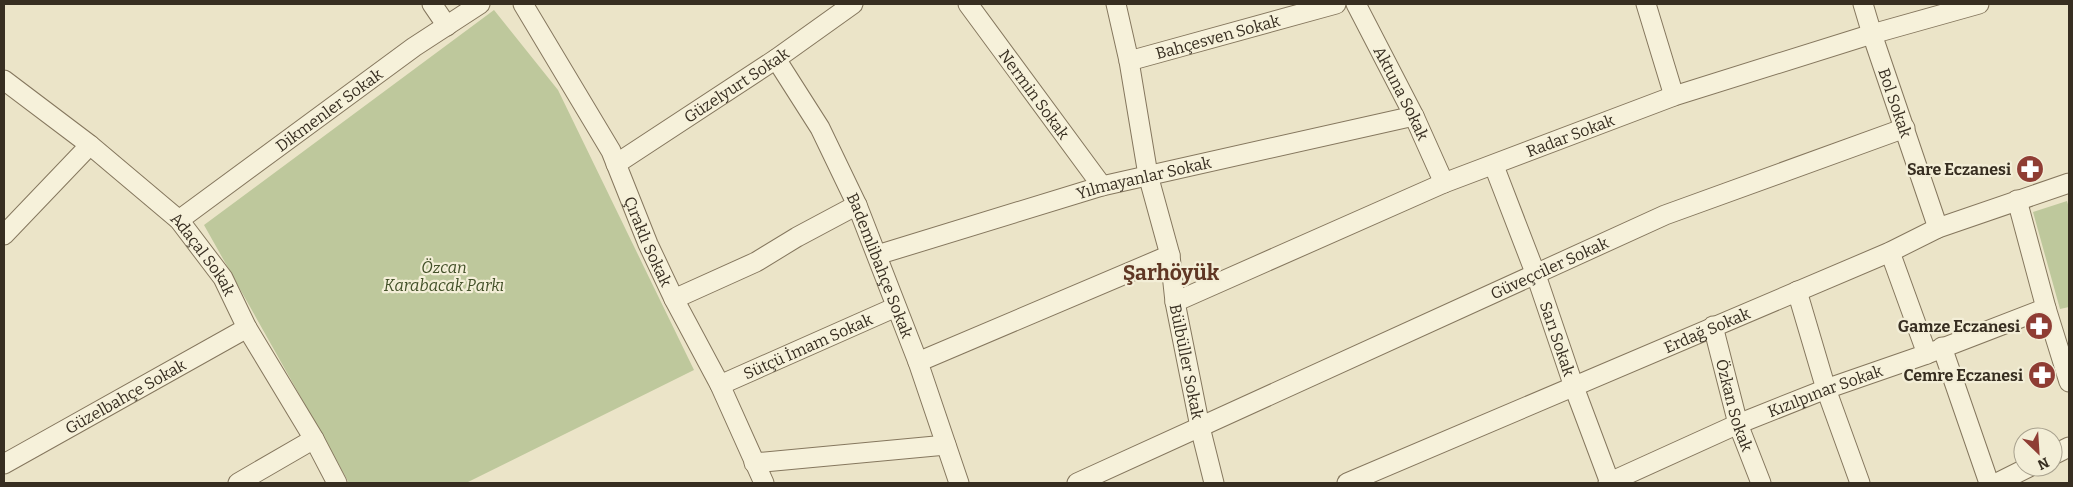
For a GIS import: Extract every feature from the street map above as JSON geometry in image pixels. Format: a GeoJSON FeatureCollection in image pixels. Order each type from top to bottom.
{"type":"FeatureCollection","features":[{"type":"Feature","properties":{"kind":"street"},"geometry":{"type":"LineString","coordinates":[[432,4],[447,26]]}},
{"type":"Feature","properties":{"kind":"street","name":"Dikmenler Sokak"},"geometry":{"type":"LineString","coordinates":[[179,220],[414,47],[480,4]]}},
{"type":"Feature","properties":{"kind":"street","name":"Çıraklı Sokak"},"geometry":{"type":"LineString","coordinates":[[523,4],[611,151],[648,244],[674,299],[720,385],[764,483]]}},
{"type":"Feature","properties":{"kind":"street","name":"Nermin Sokak"},"geometry":{"type":"LineString","coordinates":[[968,4],[1102,186]]}},
{"type":"Feature","properties":{"kind":"street","name":"Bülbüller Sokak"},"geometry":{"type":"LineString","coordinates":[[1116,4],[1129,61],[1148,175],[1170,255],[1175,302],[1200,427],[1214,483]]}},
{"type":"Feature","properties":{"kind":"street","name":"Bahçesven Sokak"},"geometry":{"type":"LineString","coordinates":[[1129,61],[1336,4]]}},
{"type":"Feature","properties":{"kind":"street","name":"Aktuna Sokak"},"geometry":{"type":"LineString","coordinates":[[1356,4],[1414,116],[1444,184]]}},
{"type":"Feature","properties":{"kind":"street"},"geometry":{"type":"LineString","coordinates":[[1646,4],[1674,96]]}},
{"type":"Feature","properties":{"kind":"street","name":"Bol Sokak"},"geometry":{"type":"LineString","coordinates":[[1863,4],[1938,228]]}},
{"type":"Feature","properties":{"kind":"street","name":"Radar Sokak"},"geometry":{"type":"LineString","coordinates":[[1175,302],[1444,184],[1674,96],[1872,34],[1978,4]]}},
{"type":"Feature","properties":{"kind":"street","name":"Güzelyurt Sokak"},"geometry":{"type":"LineString","coordinates":[[616,164],[776,59],[843,6]]}},
{"type":"Feature","properties":{"kind":"street","name":"Bademlibahçe Sokak"},"geometry":{"type":"LineString","coordinates":[[776,59],[820,128],[857,204],[918,362],[959,483]]}},
{"type":"Feature","properties":{"kind":"street","name":"Adaçal Sokak"},"geometry":{"type":"LineString","coordinates":[[4,80],[90,145],[179,220],[223,278],[247,328],[314,439],[337,483]]}},
{"type":"Feature","properties":{"kind":"street","name":"Yılmayanlar Sokak"},"geometry":{"type":"LineString","coordinates":[[877,255],[1102,186],[1414,116]]}},
{"type":"Feature","properties":{"kind":"street","name":"Güveçciler Sokak"},"geometry":{"type":"LineString","coordinates":[[1077,483],[1665,216],[1905,128]]}},
{"type":"Feature","properties":{"kind":"street"},"geometry":{"type":"LineString","coordinates":[[4,234],[90,145]]}},
{"type":"Feature","properties":{"kind":"street","name":"Sarı Sokak"},"geometry":{"type":"LineString","coordinates":[[1494,166],[1536,275],[1609,483]]}},
{"type":"Feature","properties":{"kind":"street","name":"Erdağ Sokak"},"geometry":{"type":"LineString","coordinates":[[1347,483],[1890,252],[1938,228],[2069,183]]}},
{"type":"Feature","properties":{"kind":"street"},"geometry":{"type":"LineString","coordinates":[[2017,200],[2046,308],[2069,382]]}},
{"type":"Feature","properties":{"kind":"street"},"geometry":{"type":"LineString","coordinates":[[674,299],[756,262],[857,204]]}},
{"type":"Feature","properties":{"kind":"street"},"geometry":{"type":"LineString","coordinates":[[1890,252],[1934,350],[1989,483]]}},
{"type":"Feature","properties":{"kind":"street"},"geometry":{"type":"LineString","coordinates":[[918,362],[1170,255]]}},
{"type":"Feature","properties":{"kind":"street"},"geometry":{"type":"LineString","coordinates":[[1797,291],[1826,390],[1860,483]]}},
{"type":"Feature","properties":{"kind":"street","name":"Sütçü İmam Sokak"},"geometry":{"type":"LineString","coordinates":[[720,385],[896,307]]}},
{"type":"Feature","properties":{"kind":"street","name":"Kızılpınar Sokak"},"geometry":{"type":"LineString","coordinates":[[1609,483],[1738,424],[2046,308]]}},
{"type":"Feature","properties":{"kind":"street","name":"Özkan Sokak"},"geometry":{"type":"LineString","coordinates":[[1713,326],[1738,424],[1761,483]]}},
{"type":"Feature","properties":{"kind":"street","name":"Güzelbahçe Sokak"},"geometry":{"type":"LineString","coordinates":[[4,464],[247,328]]}},
{"type":"Feature","properties":{"kind":"street"},"geometry":{"type":"LineString","coordinates":[[238,483],[314,439]]}},
{"type":"Feature","properties":{"kind":"street"},"geometry":{"type":"LineString","coordinates":[[754,463],[946,445]]}},
{"type":"Feature","properties":{"kind":"street"},"geometry":{"type":"LineString","coordinates":[[1997,483],[2013,475]]}},
{"type":"Feature","properties":{"kind":"green space","name":"Özcan Karabacak Parkı"},"geometry":{"type":"Polygon","coordinates":[[[494,10],[558,90],[694,370],[466,483],[349,483],[204,225],[494,10]]]}},
{"type":"Feature","properties":{"kind":"green space"},"geometry":{"type":"Polygon","coordinates":[[[2067,201],[2069,208],[2069,307],[2060,309],[2033,212],[2067,201]]]}},
{"type":"Feature","properties":{"kind":"place","name":"Sare Eczanesi"},"geometry":{"type":"Point","coordinates":[2030,169]}},
{"type":"Feature","properties":{"kind":"place","name":"Gamze Eczanesi"},"geometry":{"type":"Point","coordinates":[2039,326]}},
{"type":"Feature","properties":{"kind":"place","name":"Cemre Eczanesi"},"geometry":{"type":"Point","coordinates":[2042,375]}},
{"type":"Feature","properties":{"kind":"district","name":"Şarhöyük"},"geometry":{"type":"Point","coordinates":[1171,273]}}]}
